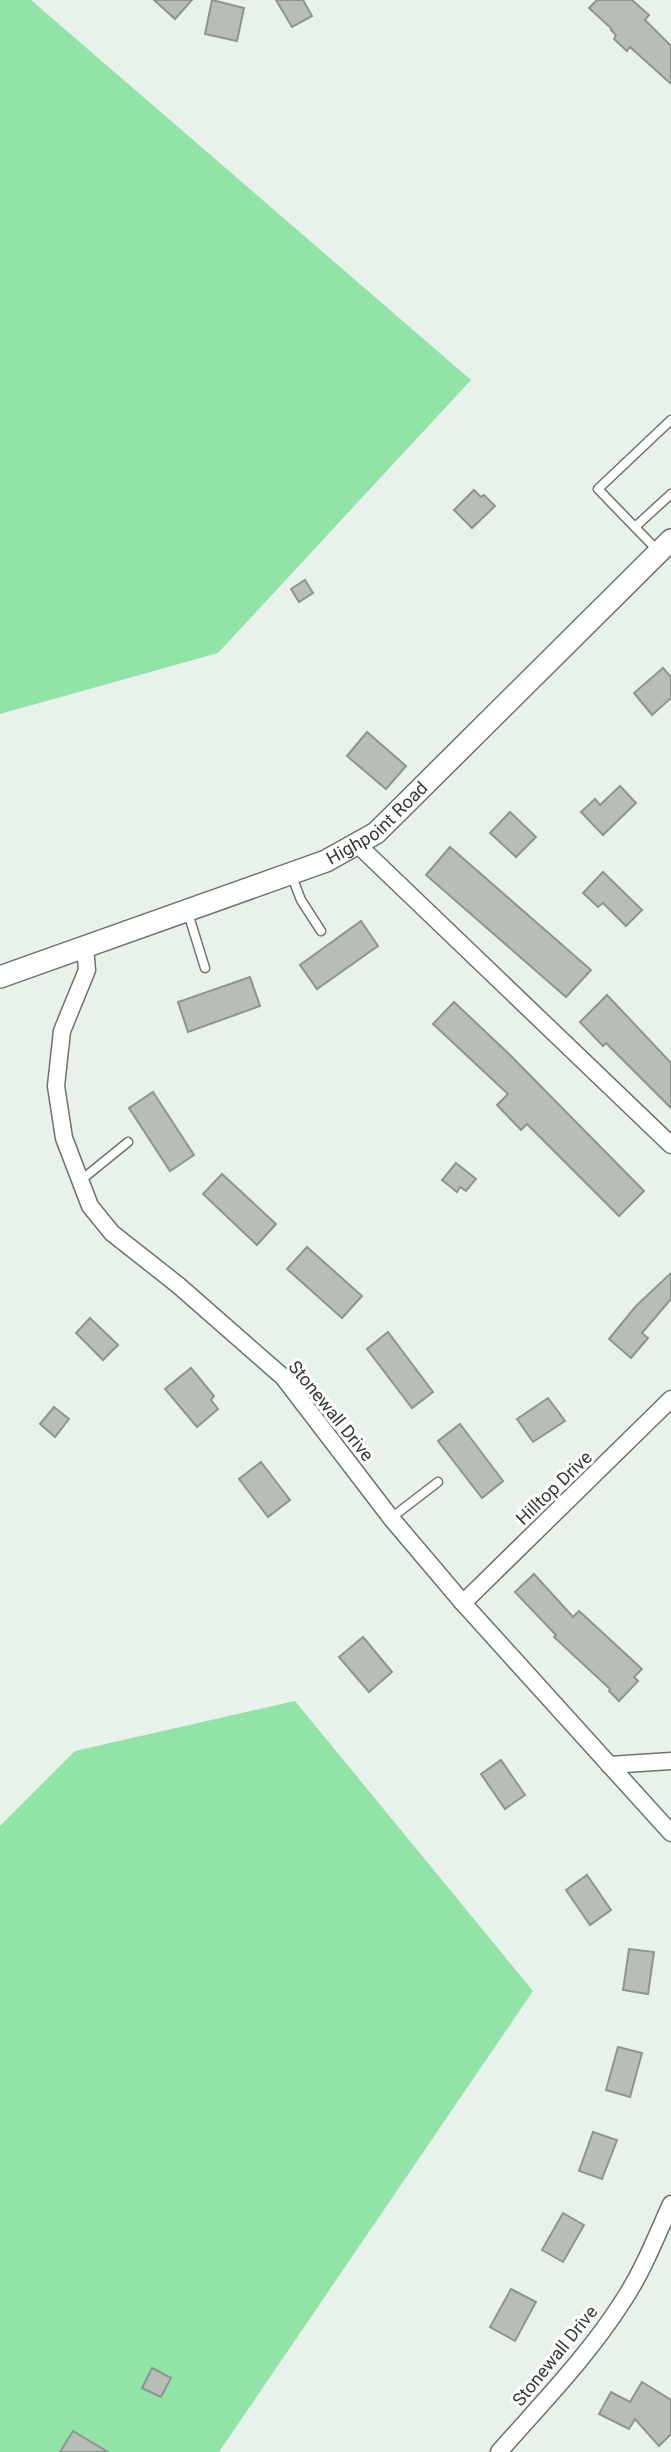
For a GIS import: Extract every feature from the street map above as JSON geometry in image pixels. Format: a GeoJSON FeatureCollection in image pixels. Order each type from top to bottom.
{"type":"FeatureCollection","features":[{"type":"Feature","properties":{"kind":"street","name":"Highpoint Road"},"geometry":{"type":"LineString","coordinates":[[0,977],[326,861],[376,833],[665,546]]}},
{"type":"Feature","properties":{"kind":"street"},"geometry":{"type":"LineString","coordinates":[[357,844],[671,1145]]}},
{"type":"Feature","properties":{"kind":"street","name":"Stonewall Drive"},"geometry":{"type":"LineString","coordinates":[[85,947],[87,970],[62,1031],[56,1086],[64,1138],[90,1206],[112,1233],[178,1284],[283,1377],[391,1518],[463,1603],[671,1833]]}},
{"type":"Feature","properties":{"kind":"street","name":"Hilltop Drive"},"geometry":{"type":"LineString","coordinates":[[463,1603],[671,1399]]}},
{"type":"Feature","properties":{"kind":"street"},"geometry":{"type":"LineString","coordinates":[[609,1765],[671,1761]]}},
{"type":"Feature","properties":{"kind":"street","name":"Stonewall Drive"},"geometry":{"type":"LineString","coordinates":[[499,2452],[589,2351],[625,2300],[671,2204]]}},
{"type":"Feature","properties":{"kind":"lane"},"geometry":{"type":"LineString","coordinates":[[665,546],[635,527],[598,489],[671,420]]}},
{"type":"Feature","properties":{"kind":"lane"},"geometry":{"type":"LineString","coordinates":[[635,527],[671,494]]}},
{"type":"Feature","properties":{"kind":"lane"},"geometry":{"type":"LineString","coordinates":[[291,874],[301,900],[321,931]]}},
{"type":"Feature","properties":{"kind":"lane"},"geometry":{"type":"LineString","coordinates":[[187,910],[205,968]]}},
{"type":"Feature","properties":{"kind":"lane"},"geometry":{"type":"LineString","coordinates":[[80,1181],[128,1142]]}},
{"type":"Feature","properties":{"kind":"lane"},"geometry":{"type":"LineString","coordinates":[[391,1518],[438,1482]]}},
{"type":"Feature","properties":{"kind":"green space"},"geometry":{"type":"Polygon","coordinates":[[[0,0],[31,0],[471,380],[218,653],[0,714],[0,0]]]}},
{"type":"Feature","properties":{"kind":"green space"},"geometry":{"type":"Polygon","coordinates":[[[295,1701],[533,1991],[219,2452],[0,2452],[0,1826],[75,1751],[295,1701]]]}},
{"type":"Feature","properties":{"kind":"building"},"geometry":{"type":"Polygon","coordinates":[[[154,0],[192,0],[175,19],[154,0]]]}},
{"type":"Feature","properties":{"kind":"building"},"geometry":{"type":"Polygon","coordinates":[[[212,0],[244,8],[237,41],[205,34],[212,0]]]}},
{"type":"Feature","properties":{"kind":"building"},"geometry":{"type":"Polygon","coordinates":[[[276,0],[303,0],[312,16],[292,27],[276,0]]]}},
{"type":"Feature","properties":{"kind":"building"},"geometry":{"type":"Polygon","coordinates":[[[597,0],[632,0],[649,15],[645,20],[671,46],[671,84],[630,47],[627,51],[614,39],[616,35],[612,29],[589,8],[597,0]]]}},
{"type":"Feature","properties":{"kind":"building"},"geometry":{"type":"Polygon","coordinates":[[[474,490],[495,506],[472,528],[454,510],[474,490]]]}},
{"type":"Feature","properties":{"kind":"building"},"geometry":{"type":"Polygon","coordinates":[[[305,580],[313,593],[299,602],[291,589],[305,580]]]}},
{"type":"Feature","properties":{"kind":"building"},"geometry":{"type":"Polygon","coordinates":[[[663,668],[671,677],[671,698],[652,715],[634,693],[663,668]]]}},
{"type":"Feature","properties":{"kind":"building"},"geometry":{"type":"Polygon","coordinates":[[[367,732],[406,766],[386,789],[347,756],[367,732]]]}},
{"type":"Feature","properties":{"kind":"building"},"geometry":{"type":"Polygon","coordinates":[[[620,786],[636,803],[603,835],[581,812],[595,799],[600,805],[620,786]]]}},
{"type":"Feature","properties":{"kind":"building"},"geometry":{"type":"Polygon","coordinates":[[[510,812],[536,837],[516,857],[490,833],[510,812]]]}},
{"type":"Feature","properties":{"kind":"building"},"geometry":{"type":"Polygon","coordinates":[[[450,847],[591,970],[566,997],[426,875],[450,847]]]}},
{"type":"Feature","properties":{"kind":"building"},"geometry":{"type":"Polygon","coordinates":[[[603,872],[642,910],[626,926],[603,903],[598,907],[583,893],[603,872]]]}},
{"type":"Feature","properties":{"kind":"building"},"geometry":{"type":"Polygon","coordinates":[[[361,921],[378,946],[317,989],[300,965],[361,921]]]}},
{"type":"Feature","properties":{"kind":"building"},"geometry":{"type":"Polygon","coordinates":[[[250,977],[260,1006],[188,1032],[178,1002],[250,977]]]}},
{"type":"Feature","properties":{"kind":"building"},"geometry":{"type":"Polygon","coordinates":[[[607,995],[671,1063],[671,1108],[606,1043],[603,1046],[580,1022],[607,995]]]}},
{"type":"Feature","properties":{"kind":"building"},"geometry":{"type":"Polygon","coordinates":[[[454,1002],[644,1191],[619,1216],[527,1124],[521,1130],[497,1105],[508,1094],[433,1024],[454,1002]]]}},
{"type":"Feature","properties":{"kind":"building"},"geometry":{"type":"Polygon","coordinates":[[[153,1092],[194,1155],[170,1171],[129,1108],[153,1092]]]}},
{"type":"Feature","properties":{"kind":"building"},"geometry":{"type":"Polygon","coordinates":[[[456,1163],[476,1179],[466,1191],[460,1187],[457,1192],[442,1180],[456,1163]]]}},
{"type":"Feature","properties":{"kind":"building"},"geometry":{"type":"Polygon","coordinates":[[[222,1174],[276,1224],[257,1245],[203,1194],[222,1174]]]}},
{"type":"Feature","properties":{"kind":"building"},"geometry":{"type":"Polygon","coordinates":[[[307,1247],[362,1296],[342,1318],[287,1269],[307,1247]]]}},
{"type":"Feature","properties":{"kind":"building"},"geometry":{"type":"Polygon","coordinates":[[[671,1273],[671,1299],[642,1333],[648,1338],[631,1358],[609,1339],[636,1306],[671,1273]]]}},
{"type":"Feature","properties":{"kind":"building"},"geometry":{"type":"Polygon","coordinates":[[[90,1318],[118,1345],[103,1360],[76,1333],[90,1318]]]}},
{"type":"Feature","properties":{"kind":"building"},"geometry":{"type":"Polygon","coordinates":[[[388,1332],[433,1392],[412,1408],[367,1349],[388,1332]]]}},
{"type":"Feature","properties":{"kind":"building"},"geometry":{"type":"Polygon","coordinates":[[[191,1368],[214,1396],[211,1400],[218,1409],[197,1427],[165,1389],[191,1368]]]}},
{"type":"Feature","properties":{"kind":"building"},"geometry":{"type":"Polygon","coordinates":[[[548,1398],[565,1421],[533,1442],[517,1419],[548,1398]]]}},
{"type":"Feature","properties":{"kind":"building"},"geometry":{"type":"Polygon","coordinates":[[[54,1407],[69,1419],[55,1437],[40,1424],[54,1407]]]}},
{"type":"Feature","properties":{"kind":"building"},"geometry":{"type":"Polygon","coordinates":[[[460,1424],[503,1481],[482,1498],[438,1441],[460,1424]]]}},
{"type":"Feature","properties":{"kind":"building"},"geometry":{"type":"Polygon","coordinates":[[[261,1462],[290,1500],[268,1517],[239,1479],[261,1462]]]}},
{"type":"Feature","properties":{"kind":"building"},"geometry":{"type":"Polygon","coordinates":[[[534,1574],[573,1617],[579,1611],[642,1669],[634,1677],[638,1681],[619,1701],[610,1689],[554,1637],[556,1635],[515,1592],[534,1574]]]}},
{"type":"Feature","properties":{"kind":"building"},"geometry":{"type":"Polygon","coordinates":[[[363,1637],[392,1672],[369,1692],[339,1657],[363,1637]]]}},
{"type":"Feature","properties":{"kind":"building"},"geometry":{"type":"Polygon","coordinates":[[[501,1760],[525,1795],[505,1809],[481,1774],[501,1760]]]}},
{"type":"Feature","properties":{"kind":"building"},"geometry":{"type":"Polygon","coordinates":[[[587,1875],[611,1910],[590,1925],[566,1890],[587,1875]]]}},
{"type":"Feature","properties":{"kind":"building"},"geometry":{"type":"Polygon","coordinates":[[[629,1949],[654,1952],[648,1994],[623,1990],[629,1949]]]}},
{"type":"Feature","properties":{"kind":"building"},"geometry":{"type":"Polygon","coordinates":[[[618,2047],[642,2053],[630,2097],[606,2090],[618,2047]]]}},
{"type":"Feature","properties":{"kind":"building"},"geometry":{"type":"Polygon","coordinates":[[[593,2132],[617,2140],[602,2179],[579,2171],[593,2132]]]}},
{"type":"Feature","properties":{"kind":"building"},"geometry":{"type":"Polygon","coordinates":[[[563,2213],[584,2225],[563,2262],[542,2250],[563,2213]]]}},
{"type":"Feature","properties":{"kind":"building"},"geometry":{"type":"Polygon","coordinates":[[[511,2289],[536,2302],[515,2341],[490,2327],[511,2289]]]}},
{"type":"Feature","properties":{"kind":"building"},"geometry":{"type":"Polygon","coordinates":[[[152,2368],[171,2378],[161,2397],[142,2388],[152,2368]]]}},
{"type":"Feature","properties":{"kind":"building"},"geometry":{"type":"Polygon","coordinates":[[[642,2382],[671,2400],[671,2434],[659,2446],[635,2419],[629,2429],[599,2414],[611,2392],[630,2402],[642,2382]]]}},
{"type":"Feature","properties":{"kind":"building"},"geometry":{"type":"Polygon","coordinates":[[[73,2431],[108,2452],[60,2452],[73,2431]]]}}]}
